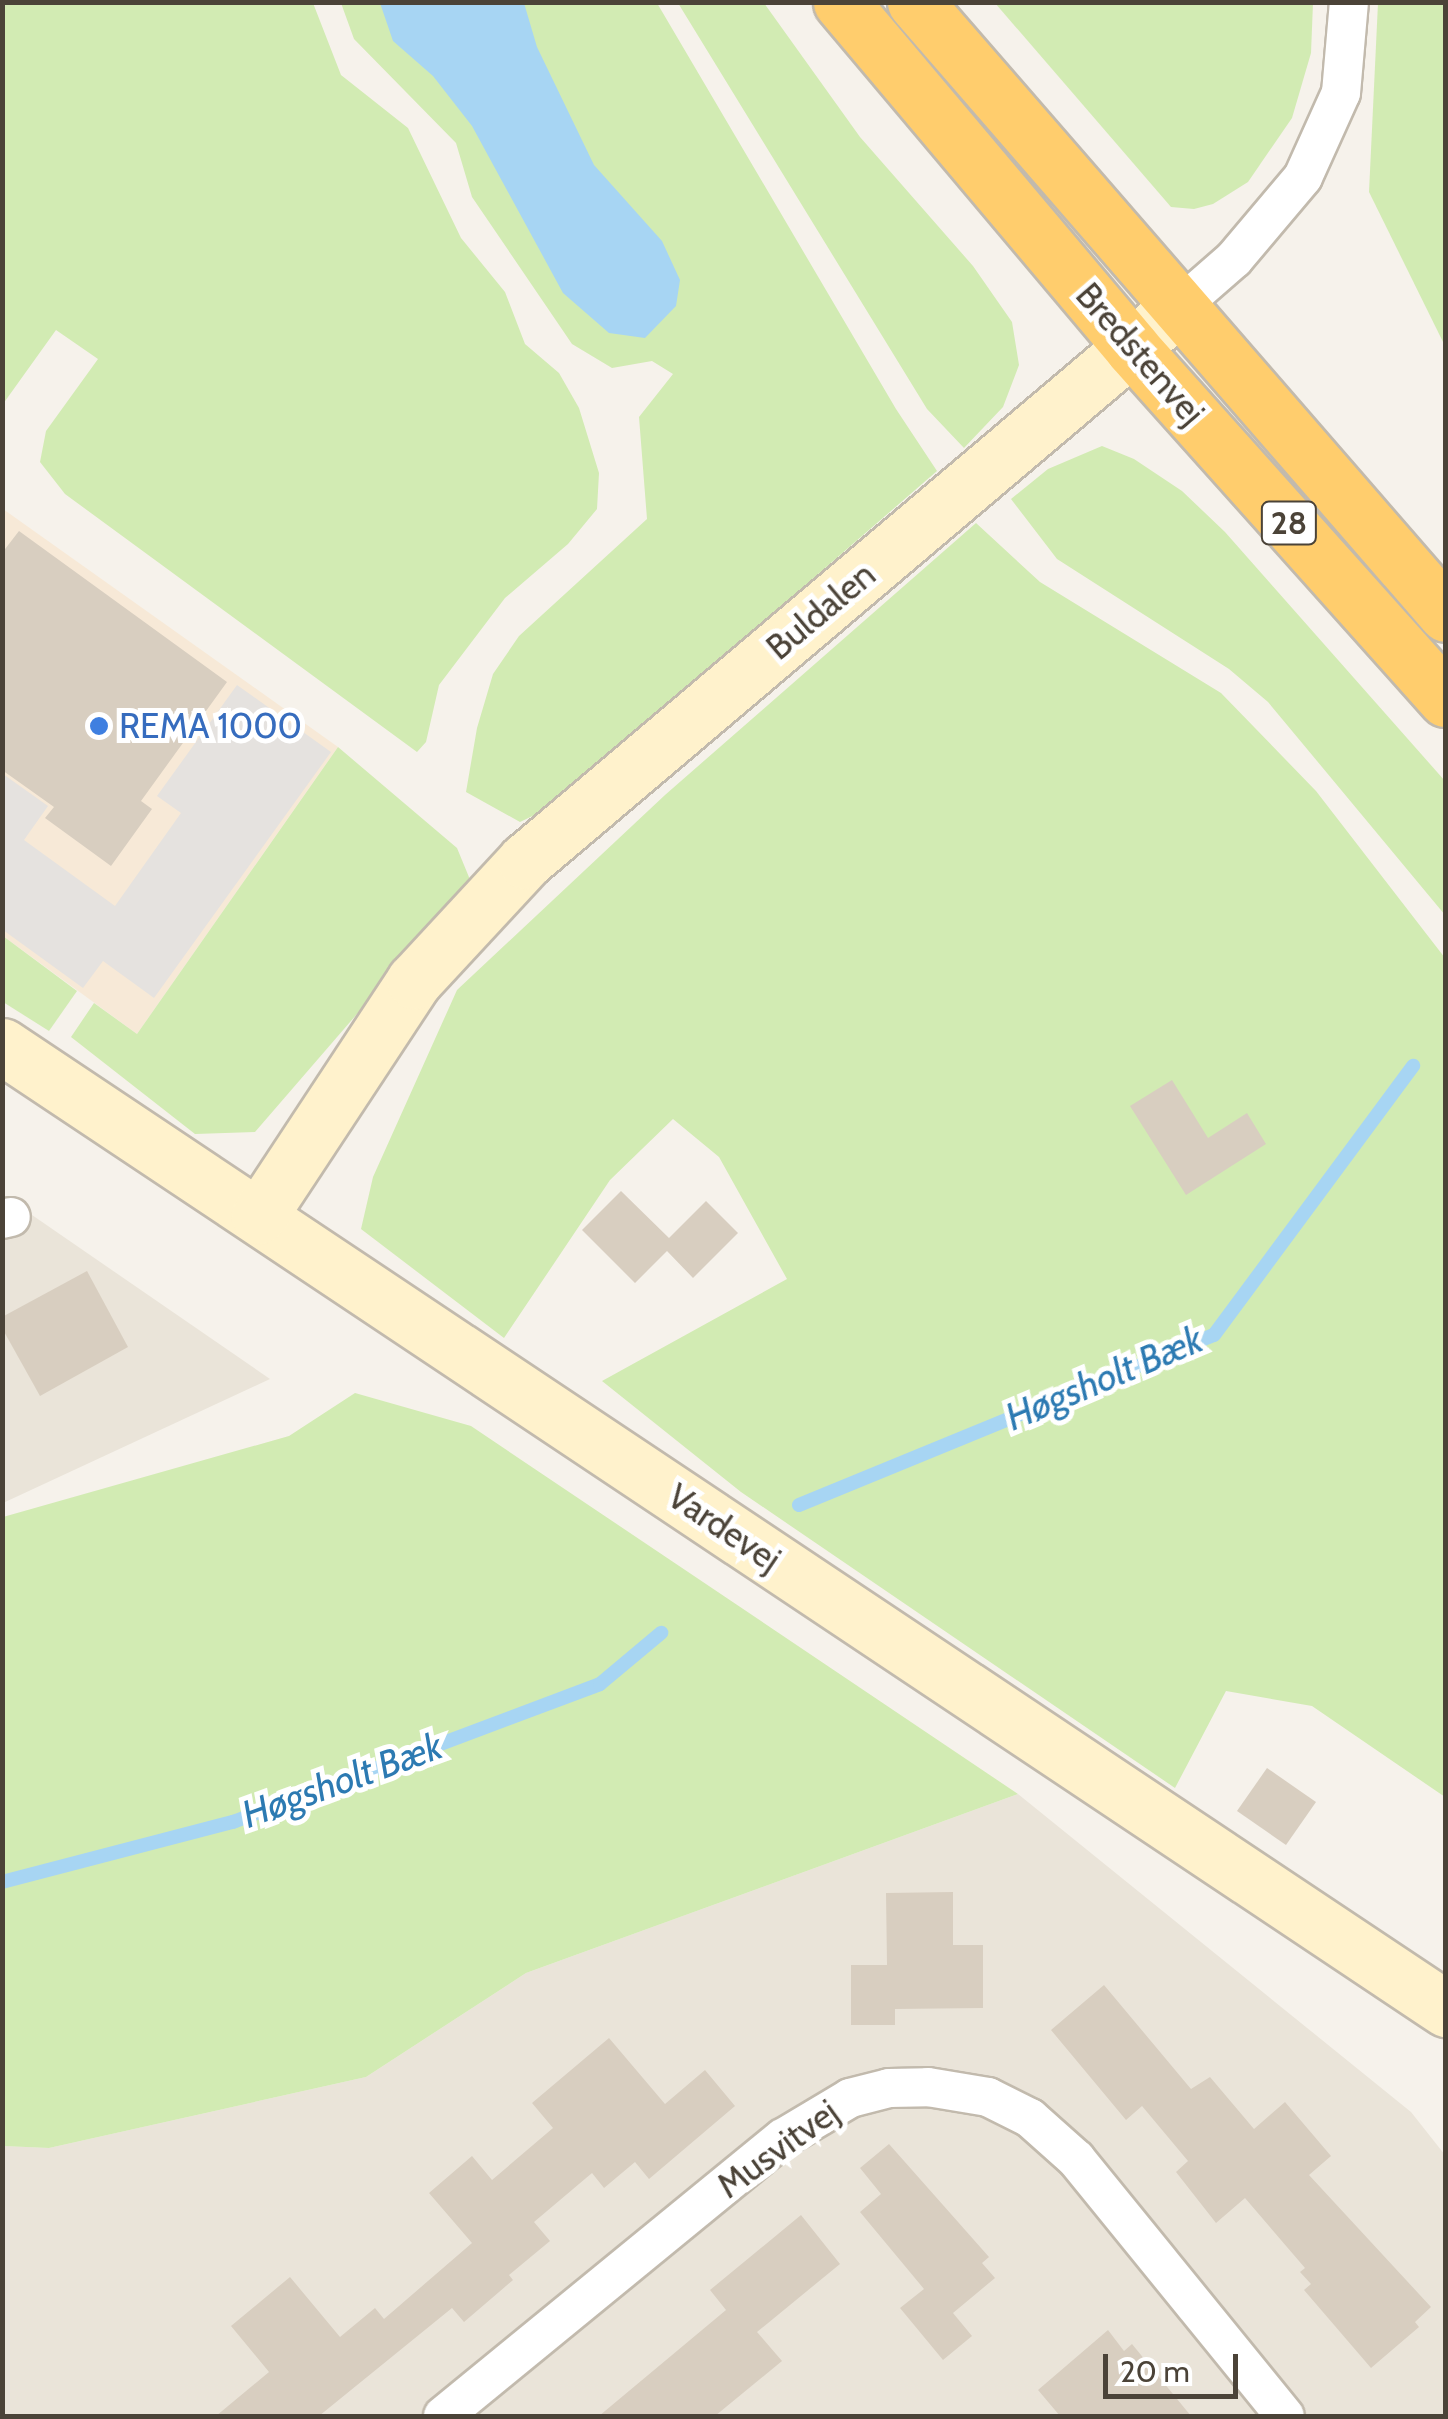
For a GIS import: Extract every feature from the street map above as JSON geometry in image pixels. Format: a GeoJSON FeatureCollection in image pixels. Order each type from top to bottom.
{"type":"FeatureCollection","features":[{"type":"Feature","properties":{"kind":"highway","name":"Bredstenvej"},"geometry":{"type":"LineString","coordinates":[[841,2],[1132,348],[1446,699]]}},
{"type":"Feature","properties":{"kind":"highway","name":"Bredstenvej"},"geometry":{"type":"LineString","coordinates":[[915,2],[1446,614]]}},
{"type":"Feature","properties":{"kind":"street","name":"Buldalen"},"geometry":{"type":"LineString","coordinates":[[258,1216],[414,980],[526,862],[1234,259],[1303,176],[1341,93],[1349,2]]}},
{"type":"Feature","properties":{"kind":"street","name":"Vardevej"},"geometry":{"type":"LineString","coordinates":[[2,1046],[1446,2010]]}},
{"type":"Feature","properties":{"kind":"street","name":"Musvitvej"},"geometry":{"type":"LineString","coordinates":[[443,2416],[783,2138],[850,2098],[889,2088],[928,2087],[988,2097],[1030,2118],[1076,2159],[1286,2416]]}},
{"type":"Feature","properties":{"kind":"shaded area"},"geometry":{"type":"Polygon","coordinates":[[[3,509],[338,747],[137,1034],[3,936],[3,509]]]}},
{"type":"Feature","properties":{"kind":"shaded area"},"geometry":{"type":"Polygon","coordinates":[[[237,685],[331,752],[154,998],[103,961],[83,988],[3,930],[3,774],[48,806],[24,840],[115,906],[181,813],[157,796],[237,685]]]}},
{"type":"Feature","properties":{"kind":"shaded area"},"geometry":{"type":"Polygon","coordinates":[[[3,1195],[270,1379],[3,1503],[3,1195]]]}},
{"type":"Feature","properties":{"kind":"shaded area"},"geometry":{"type":"Polygon","coordinates":[[[1018,1794],[1411,2112],[1445,2155],[1445,2416],[3,2416],[3,2146],[49,2148],[366,2077],[526,1973],[1018,1794]]]}},
{"type":"Feature","properties":{"kind":"green space"},"geometry":{"type":"Polygon","coordinates":[[[11,2],[313,3],[341,75],[408,128],[461,238],[505,292],[525,344],[559,373],[579,408],[599,473],[597,509],[568,544],[505,598],[439,685],[426,742],[417,752],[65,494],[40,462],[46,431],[98,359],[56,330],[3,404],[2,7],[11,2]]]}},
{"type":"Feature","properties":{"kind":"green space"},"geometry":{"type":"Polygon","coordinates":[[[341,3],[657,3],[896,409],[937,471],[547,809],[520,822],[466,792],[477,728],[493,674],[519,636],[647,519],[639,417],[673,374],[652,361],[612,368],[572,344],[472,197],[456,143],[354,39],[341,3]]]}},
{"type":"Feature","properties":{"kind":"green space"},"geometry":{"type":"Polygon","coordinates":[[[678,3],[764,3],[860,137],[973,266],[1012,322],[1019,365],[1003,407],[964,448],[927,409],[678,3]]]}},
{"type":"Feature","properties":{"kind":"green space"},"geometry":{"type":"Polygon","coordinates":[[[995,3],[1313,3],[1311,53],[1292,118],[1248,182],[1213,204],[1194,209],[1171,207],[995,3]]]}},
{"type":"Feature","properties":{"kind":"green space"},"geometry":{"type":"Polygon","coordinates":[[[1378,3],[1445,3],[1445,346],[1369,192],[1378,3]]]}},
{"type":"Feature","properties":{"kind":"green space"},"geometry":{"type":"Polygon","coordinates":[[[1102,446],[1134,459],[1182,491],[1225,532],[1445,781],[1445,915],[1268,702],[1229,669],[1057,559],[1011,499],[1048,469],[1102,446]]]}},
{"type":"Feature","properties":{"kind":"green space"},"geometry":{"type":"Polygon","coordinates":[[[976,523],[1040,582],[1221,693],[1316,791],[1445,958],[1445,1797],[1312,1706],[1226,1691],[1175,1788],[741,1492],[602,1381],[787,1279],[719,1157],[673,1119],[610,1180],[504,1338],[361,1229],[373,1177],[457,990],[665,795],[976,523]]]}},
{"type":"Feature","properties":{"kind":"green space"},"geometry":{"type":"Polygon","coordinates":[[[338,747],[457,848],[471,882],[255,1132],[195,1134],[71,1037],[94,1003],[137,1034],[338,747]]]}},
{"type":"Feature","properties":{"kind":"green space"},"geometry":{"type":"Polygon","coordinates":[[[3,936],[77,991],[49,1031],[3,1002],[3,936]]]}},
{"type":"Feature","properties":{"kind":"green space"},"geometry":{"type":"Polygon","coordinates":[[[355,1393],[471,1426],[1018,1794],[526,1973],[366,2077],[49,2148],[3,2146],[3,1517],[289,1436],[355,1393]]]}},
{"type":"Feature","properties":{"kind":"water"},"geometry":{"type":"Polygon","coordinates":[[[380,3],[524,3],[537,47],[594,165],[662,241],[680,280],[676,306],[645,338],[609,333],[563,293],[472,126],[433,76],[393,41],[380,3]]]}},
{"type":"Feature","properties":{"kind":"building","name":"REMA 1000"},"geometry":{"type":"Polygon","coordinates":[[[19,531],[227,682],[141,801],[152,809],[111,866],[45,818],[54,807],[2,770],[2,553],[19,531]]]}},
{"type":"Feature","properties":{"kind":"building"},"geometry":{"type":"Polygon","coordinates":[[[1172,1080],[1208,1138],[1247,1113],[1266,1144],[1186,1195],[1130,1106],[1172,1080]]]}},
{"type":"Feature","properties":{"kind":"building"},"geometry":{"type":"Polygon","coordinates":[[[621,1191],[669,1238],[706,1201],[738,1233],[693,1278],[667,1251],[635,1283],[582,1230],[621,1191]]]}},
{"type":"Feature","properties":{"kind":"building"},"geometry":{"type":"Polygon","coordinates":[[[87,1271],[128,1347],[40,1396],[2,1328],[2,1317],[87,1271]]]}},
{"type":"Feature","properties":{"kind":"building"},"geometry":{"type":"Polygon","coordinates":[[[1267,1768],[1316,1802],[1286,1845],[1237,1811],[1267,1768]]]}},
{"type":"Feature","properties":{"kind":"building"},"geometry":{"type":"Polygon","coordinates":[[[953,1892],[953,1945],[983,1945],[983,2008],[895,2009],[895,2025],[851,2025],[851,1965],[887,1965],[886,1893],[953,1892]]]}},
{"type":"Feature","properties":{"kind":"building"},"geometry":{"type":"Polygon","coordinates":[[[1104,1985],[1191,2089],[1210,2077],[1254,2129],[1285,2102],[1331,2156],[1309,2175],[1431,2307],[1415,2322],[1419,2327],[1371,2368],[1304,2290],[1311,2284],[1300,2272],[1305,2268],[1245,2198],[1216,2223],[1176,2172],[1188,2161],[1142,2106],[1126,2120],[1051,2030],[1104,1985]]]}},
{"type":"Feature","properties":{"kind":"building"},"geometry":{"type":"Polygon","coordinates":[[[609,2038],[665,2104],[705,2070],[735,2106],[649,2179],[635,2162],[604,2188],[592,2173],[534,2222],[550,2241],[509,2275],[513,2280],[464,2322],[452,2308],[319,2416],[216,2416],[269,2372],[231,2326],[290,2277],[340,2337],[375,2308],[384,2319],[472,2243],[429,2193],[472,2156],[492,2180],[553,2128],[532,2103],[609,2038]]]}},
{"type":"Feature","properties":{"kind":"building"},"geometry":{"type":"Polygon","coordinates":[[[889,2144],[989,2257],[982,2263],[995,2278],[953,2313],[972,2336],[943,2360],[900,2308],[924,2289],[860,2212],[881,2194],[860,2168],[889,2144]]]}},
{"type":"Feature","properties":{"kind":"building"},"geometry":{"type":"Polygon","coordinates":[[[801,2215],[840,2264],[757,2332],[782,2361],[715,2416],[599,2416],[726,2310],[710,2290],[801,2215]]]}},
{"type":"Feature","properties":{"kind":"building"},"geometry":{"type":"Polygon","coordinates":[[[1108,2330],[1124,2351],[1132,2344],[1191,2416],[1060,2416],[1038,2390],[1108,2330]]]}},
{"type":"Feature","properties":{"kind":"waterway","name":"Høgsholt Bæk"},"geometry":{"type":"LineString","coordinates":[[799,1505],[1214,1335],[1413,1066]]}},
{"type":"Feature","properties":{"kind":"waterway","name":"Høgsholt Bæk"},"geometry":{"type":"LineString","coordinates":[[2,1882],[233,1822],[600,1684],[661,1633]]}},
{"type":"Feature","properties":{"kind":"place","name":"REMA 1000"},"geometry":{"type":"Point","coordinates":[99,726]}}]}
